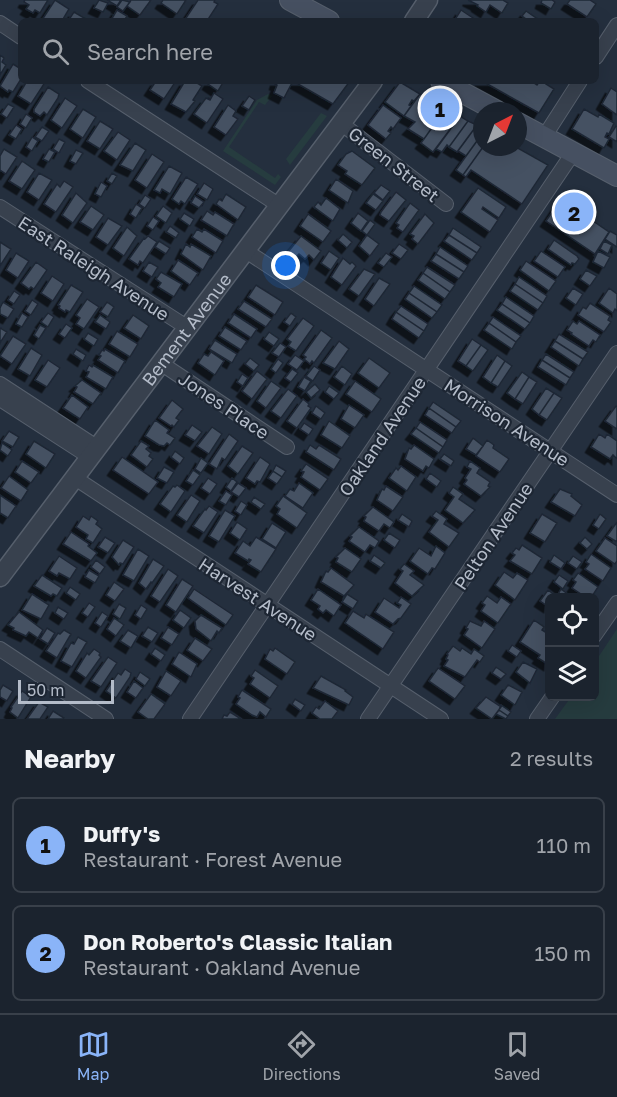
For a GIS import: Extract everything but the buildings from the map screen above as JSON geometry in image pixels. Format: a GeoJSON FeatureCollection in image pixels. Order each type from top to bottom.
{"type":"FeatureCollection","features":[{"type":"Feature","properties":{"kind":"main road"},"geometry":{"type":"LineString","coordinates":[[290,0],[323,18]]}},
{"type":"Feature","properties":{"kind":"main road"},"geometry":{"type":"LineString","coordinates":[[446,84],[480,102]]}},
{"type":"Feature","properties":{"kind":"main road"},"geometry":{"type":"LineString","coordinates":[[527,128],[617,176]]}},
{"type":"Feature","properties":{"kind":"street"},"geometry":{"type":"LineString","coordinates":[[416,18],[428,0]]}},
{"type":"Feature","properties":{"kind":"street"},"geometry":{"type":"LineString","coordinates":[[0,23],[18,35]]}},
{"type":"Feature","properties":{"kind":"street"},"geometry":{"type":"LineString","coordinates":[[599,52],[617,25]]}},
{"type":"Feature","properties":{"kind":"street"},"geometry":{"type":"LineString","coordinates":[[93,84],[280,206]]}},
{"type":"Feature","properties":{"kind":"street","name":"Bement Avenue"},"geometry":{"type":"LineString","coordinates":[[0,577],[371,84]]}},
{"type":"Feature","properties":{"kind":"street"},"geometry":{"type":"LineString","coordinates":[[544,136],[578,84]]}},
{"type":"Feature","properties":{"kind":"street","name":"Green Street"},"geometry":{"type":"LineString","coordinates":[[342,124],[446,204]]}},
{"type":"Feature","properties":{"kind":"street","name":"Oakland Avenue"},"geometry":{"type":"LineString","coordinates":[[190,719],[573,153]]}},
{"type":"Feature","properties":{"kind":"street","name":"East Raleigh Avenue"},"geometry":{"type":"LineString","coordinates":[[0,207],[188,328]]}},
{"type":"Feature","properties":{"kind":"street","name":"Morrison Avenue"},"geometry":{"type":"LineString","coordinates":[[246,251],[617,495]]}},
{"type":"Feature","properties":{"kind":"street","name":"Pelton Avenue"},"geometry":{"type":"LineString","coordinates":[[368,719],[617,353]]}},
{"type":"Feature","properties":{"kind":"street","name":"Jones Place"},"geometry":{"type":"LineString","coordinates":[[162,364],[286,447]]}},
{"type":"Feature","properties":{"kind":"street"},"geometry":{"type":"LineString","coordinates":[[0,384],[94,453]]}},
{"type":"Feature","properties":{"kind":"street"},"geometry":{"type":"LineString","coordinates":[[0,399],[94,453]]}},
{"type":"Feature","properties":{"kind":"street","name":"Harvest Avenue"},"geometry":{"type":"LineString","coordinates":[[75,478],[441,719]]}},
{"type":"Feature","properties":{"kind":"street"},"geometry":{"type":"LineString","coordinates":[[599,629],[617,603]]}},
{"type":"Feature","properties":{"kind":"street"},"geometry":{"type":"LineString","coordinates":[[0,649],[106,719]]}},
{"type":"Feature","properties":{"kind":"street"},"geometry":{"type":"LineString","coordinates":[[537,719],[550,701]]}},
{"type":"Feature","properties":{"kind":"green space"},"geometry":{"type":"Polygon","coordinates":[[[268,94],[272,96],[265,105],[259,102],[229,147],[275,178],[278,174],[281,177],[275,185],[223,151],[257,100],[268,94]]]}},
{"type":"Feature","properties":{"kind":"green space"},"geometry":{"type":"Polygon","coordinates":[[[321,113],[327,116],[290,165],[286,159],[321,113]]]}},
{"type":"Feature","properties":{"kind":"green space"},"geometry":{"type":"Polygon","coordinates":[[[617,629],[617,719],[555,719],[568,701],[599,701],[599,656],[617,629]]]}},
{"type":"Feature","properties":{"kind":"place","name":"Duffy's"},"geometry":{"type":"Point","coordinates":[440,108]}},
{"type":"Feature","properties":{"kind":"place","name":"Don Roberto's Classic Italian"},"geometry":{"type":"Point","coordinates":[574,212]}}]}
